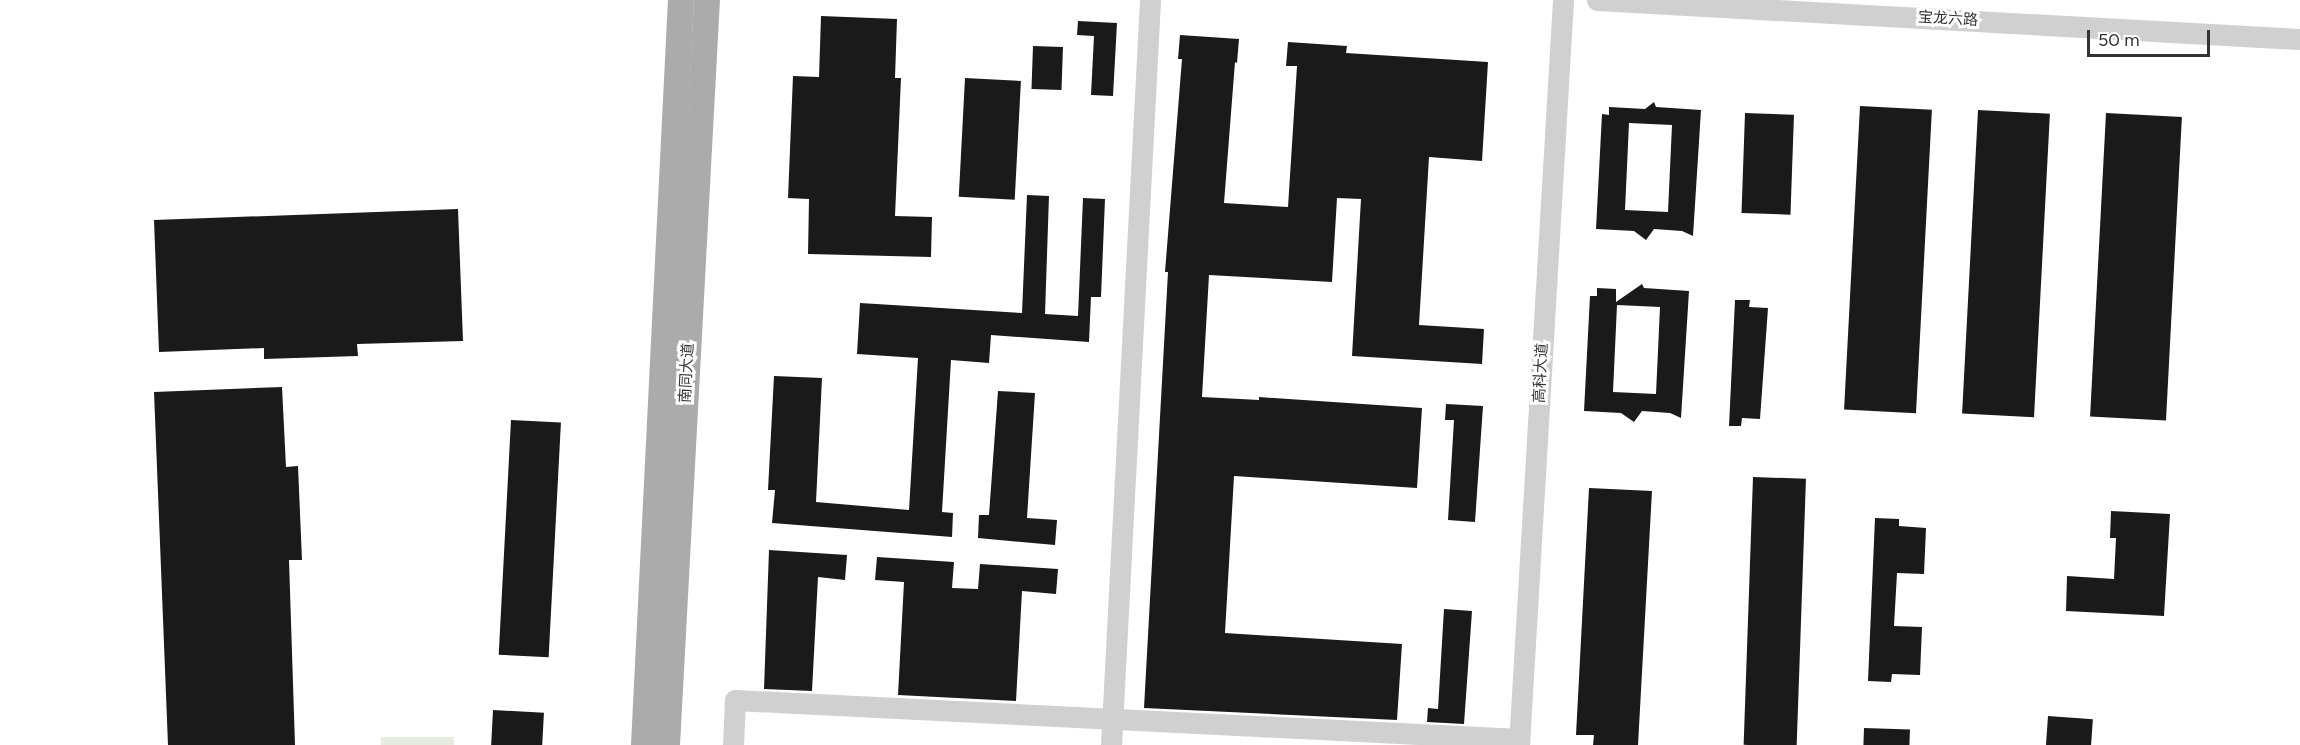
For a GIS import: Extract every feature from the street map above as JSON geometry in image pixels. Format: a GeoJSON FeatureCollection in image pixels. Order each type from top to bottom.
{"type":"FeatureCollection","features":[{"type":"Feature","properties":{"kind":"main road","name":"南同大道"},"geometry":{"type":"LineString","coordinates":[[644,745],[681,0]]}},
{"type":"Feature","properties":{"kind":"main road","name":"南同大道"},"geometry":{"type":"LineString","coordinates":[[667,745],[707,0]]}},
{"type":"Feature","properties":{"kind":"street"},"geometry":{"type":"LineString","coordinates":[[1111,745],[1150,0]]}},
{"type":"Feature","properties":{"kind":"street","name":"高科大道"},"geometry":{"type":"LineString","coordinates":[[1519,742],[1563,0]]}},
{"type":"Feature","properties":{"kind":"street","name":"宝龙六路"},"geometry":{"type":"LineString","coordinates":[[1597,0],[2300,39]]}},
{"type":"Feature","properties":{"kind":"street"},"geometry":{"type":"LineString","coordinates":[[733,745],[735,700],[1519,742]]}},
{"type":"Feature","properties":{"kind":"shaded area"},"geometry":{"type":"Polygon","coordinates":[[[381,737],[454,737],[454,745],[381,745],[381,737]]]}},
{"type":"Feature","properties":{"kind":"building"},"geometry":{"type":"Polygon","coordinates":[[[821,16],[897,19],[895,78],[901,78],[895,216],[932,217],[931,257],[808,254],[809,199],[788,198],[793,76],[819,77],[821,16]]]}},
{"type":"Feature","properties":{"kind":"building"},"geometry":{"type":"Polygon","coordinates":[[[1078,21],[1117,23],[1113,96],[1091,95],[1094,36],[1077,35],[1078,21]]]}},
{"type":"Feature","properties":{"kind":"building"},"geometry":{"type":"Polygon","coordinates":[[[1180,35],[1239,39],[1237,63],[1235,62],[1224,203],[1288,207],[1297,66],[1286,66],[1288,42],[1347,46],[1346,53],[1488,62],[1482,161],[1429,157],[1419,325],[1484,329],[1482,364],[1352,356],[1361,199],[1337,198],[1332,282],[1209,275],[1202,397],[1259,400],[1259,397],[1422,408],[1417,488],[1234,476],[1225,633],[1402,644],[1397,720],[1144,708],[1168,272],[1165,272],[1182,59],[1178,59],[1180,35]]]}},
{"type":"Feature","properties":{"kind":"building"},"geometry":{"type":"Polygon","coordinates":[[[1033,46],[1063,47],[1061,90],[1031,89],[1033,46]]]}},
{"type":"Feature","properties":{"kind":"building"},"geometry":{"type":"Polygon","coordinates":[[[965,78],[1021,81],[1015,200],[959,197],[965,78]]]}},
{"type":"Feature","properties":{"kind":"building"},"geometry":{"type":"Polygon","coordinates":[[[1654,102],[1656,107],[1701,110],[1693,236],[1682,231],[1654,229],[1646,240],[1634,231],[1596,229],[1602,114],[1609,115],[1609,107],[1645,109],[1654,102]],[[1629,123],[1625,210],[1668,212],[1672,125],[1629,123]]]}},
{"type":"Feature","properties":{"kind":"building"},"geometry":{"type":"Polygon","coordinates":[[[1860,106],[1932,110],[1916,413],[1844,410],[1860,106]]]}},
{"type":"Feature","properties":{"kind":"building"},"geometry":{"type":"Polygon","coordinates":[[[1978,110],[2050,114],[2034,417],[1962,414],[1978,110]]]}},
{"type":"Feature","properties":{"kind":"building"},"geometry":{"type":"Polygon","coordinates":[[[1745,113],[1794,115],[1790,215],[1742,213],[1745,113]]]}},
{"type":"Feature","properties":{"kind":"building"},"geometry":{"type":"Polygon","coordinates":[[[2106,113],[2182,117],[2166,421],[2090,417],[2106,113]]]}},
{"type":"Feature","properties":{"kind":"building"},"geometry":{"type":"Polygon","coordinates":[[[1027,195],[1049,196],[1045,314],[1078,316],[1083,198],[1105,199],[1101,297],[1091,297],[1089,342],[991,335],[989,363],[951,360],[942,512],[953,513],[952,537],[772,523],[775,490],[768,490],[774,376],[822,378],[816,502],[909,510],[918,358],[857,354],[860,303],[1022,313],[1027,195]]]}},
{"type":"Feature","properties":{"kind":"building"},"geometry":{"type":"Polygon","coordinates":[[[458,209],[463,341],[357,344],[358,356],[264,359],[264,348],[159,352],[154,220],[458,209]]]}},
{"type":"Feature","properties":{"kind":"building"},"geometry":{"type":"Polygon","coordinates":[[[1642,284],[1644,288],[1689,291],[1681,418],[1670,413],[1642,411],[1634,422],[1621,413],[1584,411],[1590,296],[1597,296],[1597,288],[1616,289],[1616,302],[1642,284]],[[1617,305],[1613,392],[1656,394],[1660,307],[1617,305]]]}},
{"type":"Feature","properties":{"kind":"building"},"geometry":{"type":"Polygon","coordinates":[[[1735,300],[1750,300],[1749,307],[1768,308],[1760,419],[1742,418],[1741,426],[1729,426],[1735,300]]]}},
{"type":"Feature","properties":{"kind":"building"},"geometry":{"type":"Polygon","coordinates":[[[282,387],[286,467],[298,466],[302,560],[289,560],[295,745],[168,745],[154,392],[282,387]]]}},
{"type":"Feature","properties":{"kind":"building"},"geometry":{"type":"Polygon","coordinates":[[[998,391],[1035,393],[1027,518],[1057,520],[1055,545],[978,538],[979,515],[989,515],[998,391]]]}},
{"type":"Feature","properties":{"kind":"building"},"geometry":{"type":"Polygon","coordinates":[[[1446,404],[1483,406],[1475,522],[1448,520],[1454,420],[1445,420],[1446,404]]]}},
{"type":"Feature","properties":{"kind":"building"},"geometry":{"type":"Polygon","coordinates":[[[511,420],[561,423],[549,657],[499,655],[511,420]]]}},
{"type":"Feature","properties":{"kind":"building"},"geometry":{"type":"Polygon","coordinates":[[[1753,477],[1806,479],[1797,745],[1744,745],[1753,477]]]}},
{"type":"Feature","properties":{"kind":"building"},"geometry":{"type":"Polygon","coordinates":[[[1589,488],[1652,491],[1638,745],[1593,745],[1594,735],[1576,735],[1589,488]]]}},
{"type":"Feature","properties":{"kind":"building"},"geometry":{"type":"Polygon","coordinates":[[[2111,511],[2170,514],[2164,616],[2066,611],[2067,576],[2114,579],[2116,538],[2110,538],[2111,511]]]}},
{"type":"Feature","properties":{"kind":"building"},"geometry":{"type":"Polygon","coordinates":[[[1875,518],[1899,519],[1899,526],[1926,528],[1924,574],[1897,573],[1894,626],[1922,627],[1920,675],[1892,674],[1891,682],[1868,681],[1875,518]]]}},
{"type":"Feature","properties":{"kind":"building"},"geometry":{"type":"Polygon","coordinates":[[[769,550],[847,555],[845,580],[818,577],[812,691],[764,689],[769,550]]]}},
{"type":"Feature","properties":{"kind":"building"},"geometry":{"type":"Polygon","coordinates":[[[877,557],[954,562],[952,588],[978,589],[980,564],[1058,569],[1056,594],[1022,591],[1016,701],[898,695],[904,582],[875,580],[877,557]]]}},
{"type":"Feature","properties":{"kind":"building"},"geometry":{"type":"Polygon","coordinates":[[[1444,609],[1472,611],[1464,724],[1427,722],[1428,708],[1438,709],[1444,609]]]}},
{"type":"Feature","properties":{"kind":"building"},"geometry":{"type":"Polygon","coordinates":[[[493,710],[544,713],[542,745],[491,745],[493,710]]]}},
{"type":"Feature","properties":{"kind":"building"},"geometry":{"type":"Polygon","coordinates":[[[2048,716],[2093,719],[2091,745],[2046,745],[2048,716]]]}},
{"type":"Feature","properties":{"kind":"building"},"geometry":{"type":"Polygon","coordinates":[[[1864,728],[1910,730],[1909,745],[1863,745],[1864,728]]]}}]}
